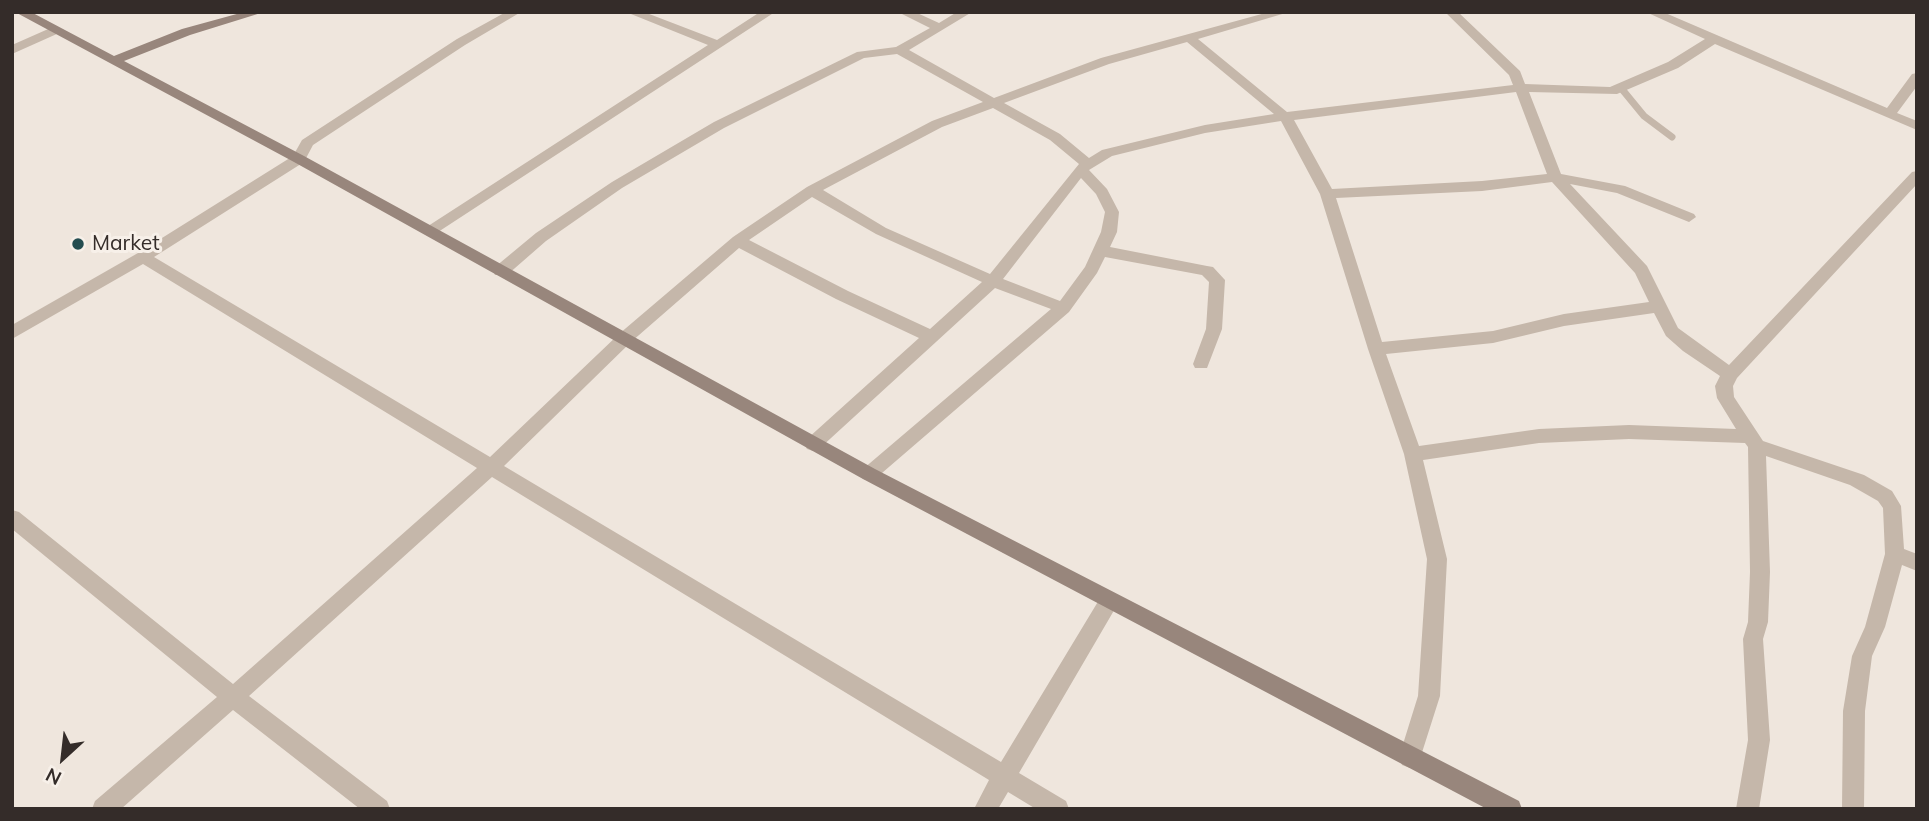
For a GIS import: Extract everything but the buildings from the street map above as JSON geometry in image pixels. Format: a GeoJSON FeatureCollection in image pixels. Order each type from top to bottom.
{"type":"FeatureCollection","features":[{"type":"Feature","properties":{"kind":"street"},"geometry":{"type":"LineString","coordinates":[[21,12],[299,159],[869,474],[1511,809]]}},
{"type":"Feature","properties":{"kind":"street"},"geometry":{"type":"LineString","coordinates":[[113,61],[187,32],[258,12]]}},
{"type":"Feature","properties":{"kind":"street"},"geometry":{"type":"LineString","coordinates":[[12,333],[143,257],[299,159],[307,143],[318,135],[461,42],[514,12]]}},
{"type":"Feature","properties":{"kind":"street"},"geometry":{"type":"LineString","coordinates":[[632,12],[717,44]]}},
{"type":"Feature","properties":{"kind":"street"},"geometry":{"type":"LineString","coordinates":[[430,231],[769,12]]}},
{"type":"Feature","properties":{"kind":"street"},"geometry":{"type":"LineString","coordinates":[[904,12],[940,28]]}},
{"type":"Feature","properties":{"kind":"street"},"geometry":{"type":"LineString","coordinates":[[501,271],[541,237],[617,185],[719,125],[861,55],[899,50],[966,12]]}},
{"type":"Feature","properties":{"kind":"street"},"geometry":{"type":"LineString","coordinates":[[1222,12],[1238,25]]}},
{"type":"Feature","properties":{"kind":"street"},"geometry":{"type":"LineString","coordinates":[[103,809],[492,466],[625,338],[738,241],[812,190],[937,124],[1105,61],[1283,12]]}},
{"type":"Feature","properties":{"kind":"street"},"geometry":{"type":"LineString","coordinates":[[1451,12],[1515,74],[1555,177],[1641,270],[1672,332],[1689,347],[1730,374]]}},
{"type":"Feature","properties":{"kind":"street"},"geometry":{"type":"LineString","coordinates":[[1652,12],[1917,126]]}},
{"type":"Feature","properties":{"kind":"street"},"geometry":{"type":"LineString","coordinates":[[12,50],[55,30]]}},
{"type":"Feature","properties":{"kind":"street"},"geometry":{"type":"LineString","coordinates":[[1190,39],[1286,118],[1327,194],[1376,349],[1413,454],[1437,559],[1429,696],[1410,757]]}},
{"type":"Feature","properties":{"kind":"street"},"geometry":{"type":"LineString","coordinates":[[813,444],[930,335],[993,281],[1084,166],[1107,153],[1205,129],[1349,107],[1520,88],[1600,91],[1621,88],[1673,65],[1712,40]]}},
{"type":"Feature","properties":{"kind":"street"},"geometry":{"type":"LineString","coordinates":[[869,474],[1063,308],[1092,269],[1110,232],[1112,212],[1084,166],[1055,137],[899,50]]}},
{"type":"Feature","properties":{"kind":"street"},"geometry":{"type":"LineString","coordinates":[[1889,115],[1917,77]]}},
{"type":"Feature","properties":{"kind":"street"},"geometry":{"type":"LineString","coordinates":[[1747,809],[1759,740],[1753,639],[1758,622],[1760,572],[1754,441],[1726,398],[1724,386],[1730,374],[1917,175]]}},
{"type":"Feature","properties":{"kind":"street"},"geometry":{"type":"LineString","coordinates":[[1327,194],[1482,186],[1555,177],[1620,189],[1689,218]]}},
{"type":"Feature","properties":{"kind":"street"},"geometry":{"type":"LineString","coordinates":[[812,190],[881,231],[993,281],[1063,308]]}},
{"type":"Feature","properties":{"kind":"street"},"geometry":{"type":"LineString","coordinates":[[738,241],[842,295],[930,335]]}},
{"type":"Feature","properties":{"kind":"street"},"geometry":{"type":"LineString","coordinates":[[1101,251],[1207,271],[1217,280],[1214,329],[1201,364]]}},
{"type":"Feature","properties":{"kind":"street"},"geometry":{"type":"LineString","coordinates":[[143,257],[1058,809]]}},
{"type":"Feature","properties":{"kind":"street"},"geometry":{"type":"LineString","coordinates":[[1376,349],[1493,337],[1564,320],[1660,306]]}},
{"type":"Feature","properties":{"kind":"street"},"geometry":{"type":"LineString","coordinates":[[1413,454],[1552,435],[1629,432],[1754,441],[1857,480],[1885,496],[1892,506],[1895,554],[1875,627],[1862,656],[1854,711],[1853,809]]}},
{"type":"Feature","properties":{"kind":"street"},"geometry":{"type":"LineString","coordinates":[[12,518],[233,697],[379,809]]}},
{"type":"Feature","properties":{"kind":"street"},"geometry":{"type":"LineString","coordinates":[[1895,554],[1917,563]]}},
{"type":"Feature","properties":{"kind":"street"},"geometry":{"type":"LineString","coordinates":[[985,809],[1109,601]]}},
{"type":"Feature","properties":{"kind":"lane"},"geometry":{"type":"LineString","coordinates":[[1621,88],[1644,116],[1672,137]]}},
{"type":"Feature","properties":{"kind":"place","name":"Market"},"geometry":{"type":"Point","coordinates":[78,244]}}]}
